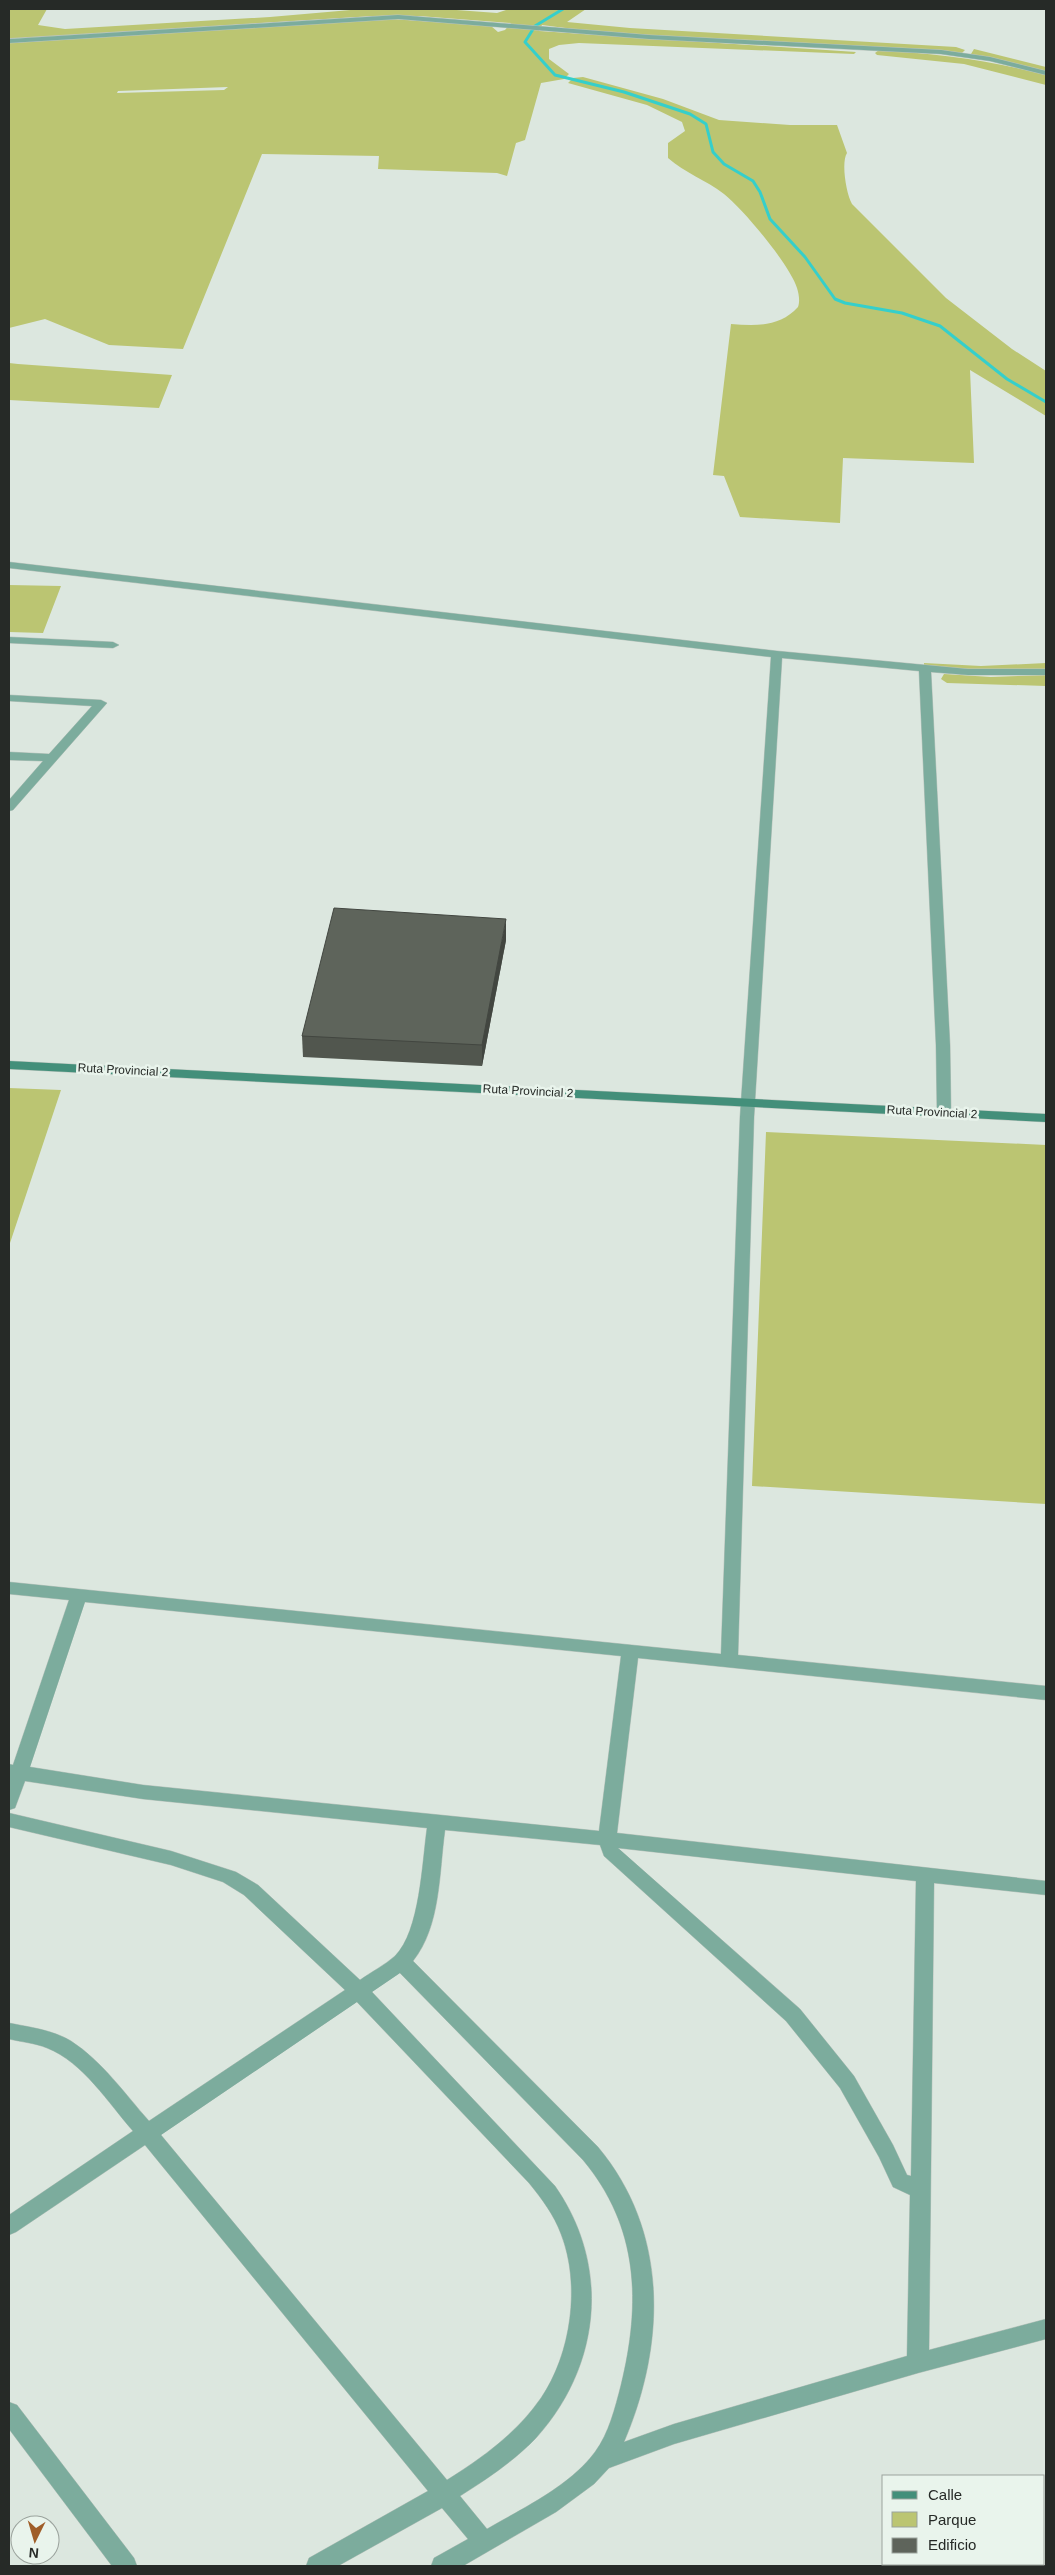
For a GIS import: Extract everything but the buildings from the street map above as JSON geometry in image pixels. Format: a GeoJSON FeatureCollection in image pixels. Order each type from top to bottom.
{"type":"FeatureCollection","features":[{"type":"Feature","properties":{"kind":"main road","name":"Ruta Provincial 2"},"geometry":{"type":"LineString","coordinates":[[9,1065],[1046,1118]]}},
{"type":"Feature","properties":{"kind":"street"},"geometry":{"type":"LineString","coordinates":[[9,41],[382,18],[438,19],[540,29],[941,52],[990,59],[1046,73]]}},
{"type":"Feature","properties":{"kind":"street"},"geometry":{"type":"LineString","coordinates":[[9,565],[777,654],[925,669],[989,673],[1046,672]]}},
{"type":"Feature","properties":{"kind":"street"},"geometry":{"type":"LineString","coordinates":[[9,640],[113,645]]}},
{"type":"Feature","properties":{"kind":"street"},"geometry":{"type":"LineString","coordinates":[[729,1661],[748,1102],[777,654]]}},
{"type":"Feature","properties":{"kind":"street"},"geometry":{"type":"LineString","coordinates":[[925,669],[944,1045],[944,1112]]}},
{"type":"Feature","properties":{"kind":"street"},"geometry":{"type":"LineString","coordinates":[[9,698],[101,703],[9,807]]}},
{"type":"Feature","properties":{"kind":"street"},"geometry":{"type":"LineString","coordinates":[[9,756],[51,758]]}},
{"type":"Feature","properties":{"kind":"street"},"geometry":{"type":"LineString","coordinates":[[9,1588],[1046,1693]]}},
{"type":"Feature","properties":{"kind":"street"},"geometry":{"type":"LineString","coordinates":[[9,1803],[14,1772],[79,1595]]}},
{"type":"Feature","properties":{"kind":"street"},"geometry":{"type":"LineString","coordinates":[[630,1651],[608,1839],[610,1851],[793,2015],[847,2082],[886,2151],[900,2181],[920,2188]]}},
{"type":"Feature","properties":{"kind":"street"},"geometry":{"type":"LineString","coordinates":[[14,1772],[143,1792],[608,1839],[1046,1888]]}},
{"type":"Feature","properties":{"kind":"street"},"geometry":{"type":"LineString","coordinates":[[9,1820],[172,1858],[229,1878],[252,1890],[358,1990],[555,2199],[567,2220],[580,2262],[581,2304],[576,2340],[558,2390],[519,2442],[490,2466],[446,2494],[317,2566]]}},
{"type":"Feature","properties":{"kind":"street"},"geometry":{"type":"LineString","coordinates":[[9,2226],[401,1962],[414,1947],[422,1926],[437,1821]]}},
{"type":"Feature","properties":{"kind":"street"},"geometry":{"type":"LineString","coordinates":[[918,2363],[925,1873]]}},
{"type":"Feature","properties":{"kind":"street"},"geometry":{"type":"LineString","coordinates":[[401,1962],[594,2157],[623,2202],[640,2254],[643,2284],[643,2317],[638,2355],[630,2392],[621,2421],[601,2461],[575,2485],[442,2566]]}},
{"type":"Feature","properties":{"kind":"street"},"geometry":{"type":"LineString","coordinates":[[9,2031],[49,2040],[75,2054],[147,2133],[484,2542]]}},
{"type":"Feature","properties":{"kind":"street"},"geometry":{"type":"LineString","coordinates":[[601,2461],[674,2434],[918,2363],[1046,2329]]}},
{"type":"Feature","properties":{"kind":"street"},"geometry":{"type":"LineString","coordinates":[[9,2412],[126,2566]]}},
{"type":"Feature","properties":{"kind":"green space"},"geometry":{"type":"Polygon","coordinates":[[[9,9],[47,9],[38,25],[65,29],[270,17],[362,9],[443,9],[497,13],[509,9],[586,9],[567,22],[630,28],[956,47],[965,50],[962,53],[596,32],[542,25],[539,31],[856,52],[854,54],[579,43],[559,45],[549,49],[549,59],[569,74],[564,79],[541,83],[525,140],[516,143],[507,176],[497,173],[378,169],[379,156],[262,154],[183,349],[109,345],[45,319],[9,328],[9,43],[394,19],[491,26],[498,32],[505,30],[511,23],[419,16],[374,16],[9,38],[9,9]],[[228,87],[118,91],[117,93],[224,90],[228,87]]]}},
{"type":"Feature","properties":{"kind":"green space"},"geometry":{"type":"Polygon","coordinates":[[[974,49],[1046,67],[1046,72],[971,54],[974,49]]]}},
{"type":"Feature","properties":{"kind":"green space"},"geometry":{"type":"Polygon","coordinates":[[[879,50],[943,56],[1004,65],[1046,75],[1046,85],[964,64],[877,55],[875,53],[879,50]]]}},
{"type":"Feature","properties":{"kind":"green space"},"geometry":{"type":"Polygon","coordinates":[[[583,77],[663,99],[719,120],[790,125],[837,125],[847,153],[844,163],[845,178],[852,204],[946,298],[1012,349],[1046,371],[1046,416],[970,370],[974,463],[843,458],[840,523],[740,517],[724,476],[713,475],[731,324],[767,324],[791,314],[798,307],[799,303],[797,288],[793,278],[776,252],[754,224],[732,201],[717,189],[681,168],[668,158],[668,143],[685,131],[682,122],[647,105],[568,83],[573,78],[583,77]]]}},
{"type":"Feature","properties":{"kind":"green space"},"geometry":{"type":"Polygon","coordinates":[[[9,363],[172,375],[159,408],[9,400],[9,363]]]}},
{"type":"Feature","properties":{"kind":"green space"},"geometry":{"type":"Polygon","coordinates":[[[9,585],[61,586],[43,633],[9,632],[9,585]]]}},
{"type":"Feature","properties":{"kind":"green space"},"geometry":{"type":"Polygon","coordinates":[[[924,663],[981,666],[1046,663],[1046,670],[994,671],[924,666],[924,663]]]}},
{"type":"Feature","properties":{"kind":"green space"},"geometry":{"type":"Polygon","coordinates":[[[944,674],[991,677],[1046,675],[1046,686],[947,683],[941,679],[944,674]]]}},
{"type":"Feature","properties":{"kind":"green space"},"geometry":{"type":"Polygon","coordinates":[[[9,1088],[61,1090],[9,1246],[9,1088]]]}},
{"type":"Feature","properties":{"kind":"green space"},"geometry":{"type":"Polygon","coordinates":[[[766,1132],[1046,1145],[1046,1504],[752,1486],[766,1132]]]}},
{"type":"Feature","properties":{"kind":"waterway"},"geometry":{"type":"LineString","coordinates":[[563,9],[535,26],[525,42],[555,75],[624,92],[690,114],[706,124],[713,152],[724,164],[753,181],[760,192],[770,219],[805,257],[835,299],[845,303],[902,313],[940,326],[1007,379],[1046,402]]}}]}
